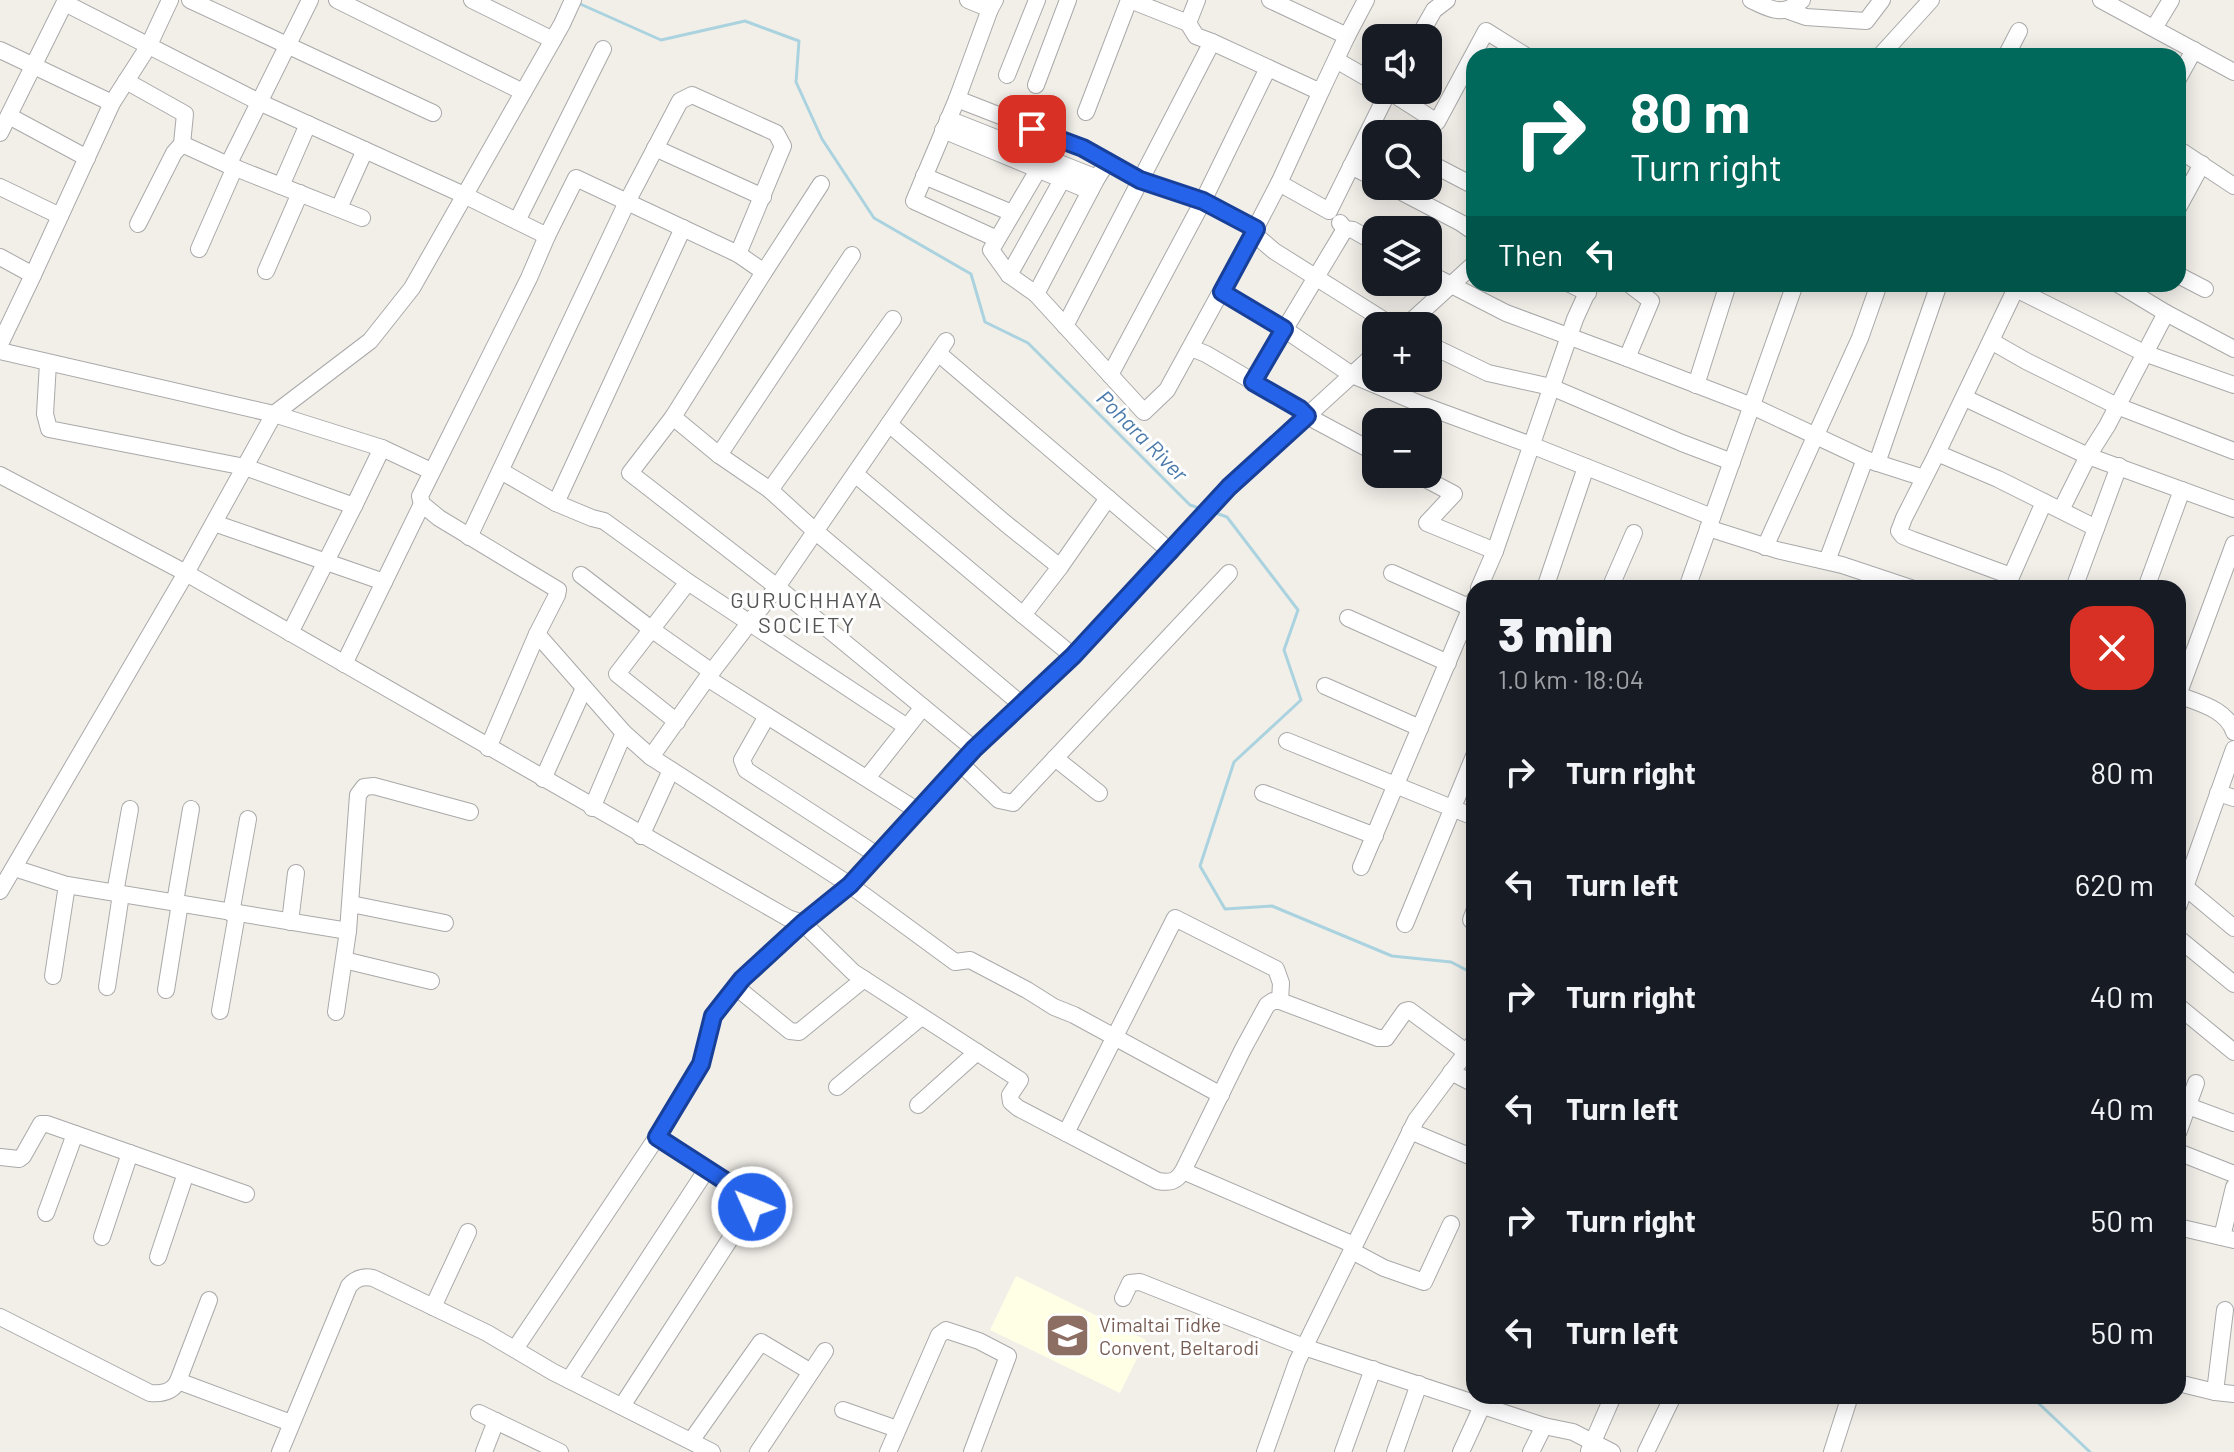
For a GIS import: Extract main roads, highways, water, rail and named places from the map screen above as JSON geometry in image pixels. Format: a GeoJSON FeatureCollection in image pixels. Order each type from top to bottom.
{"type":"FeatureCollection","features":[{"type":"Feature","properties":{"kind":"waterway","name":"Pohara River"},"geometry":{"type":"LineString","coordinates":[[578,3],[661,40],[745,21],[799,41],[796,82],[822,139],[874,218],[971,274],[985,322],[1028,343],[1190,505],[1202,509]]}},
{"type":"Feature","properties":{"kind":"waterway","name":"Pohara River"},"geometry":{"type":"LineString","coordinates":[[1213,512],[1227,517],[1298,610],[1284,650],[1301,700],[1234,762],[1200,866],[1225,909],[1272,906],[1392,956],[1451,962],[1466,970]]}},
{"type":"Feature","properties":{"kind":"waterway","name":"Pohara River"},"geometry":{"type":"LineString","coordinates":[[2039,1404],[2090,1452]]}},
{"type":"Feature","properties":{"kind":"place","name":"Vimaltai Tidke Convent, Beltarodi"},"geometry":{"type":"Point","coordinates":[1068,1335]}},
{"type":"Feature","properties":{"kind":"district","name":"GURUCHHAYA SOCIETY"},"geometry":{"type":"Point","coordinates":[807,612]}}]}
